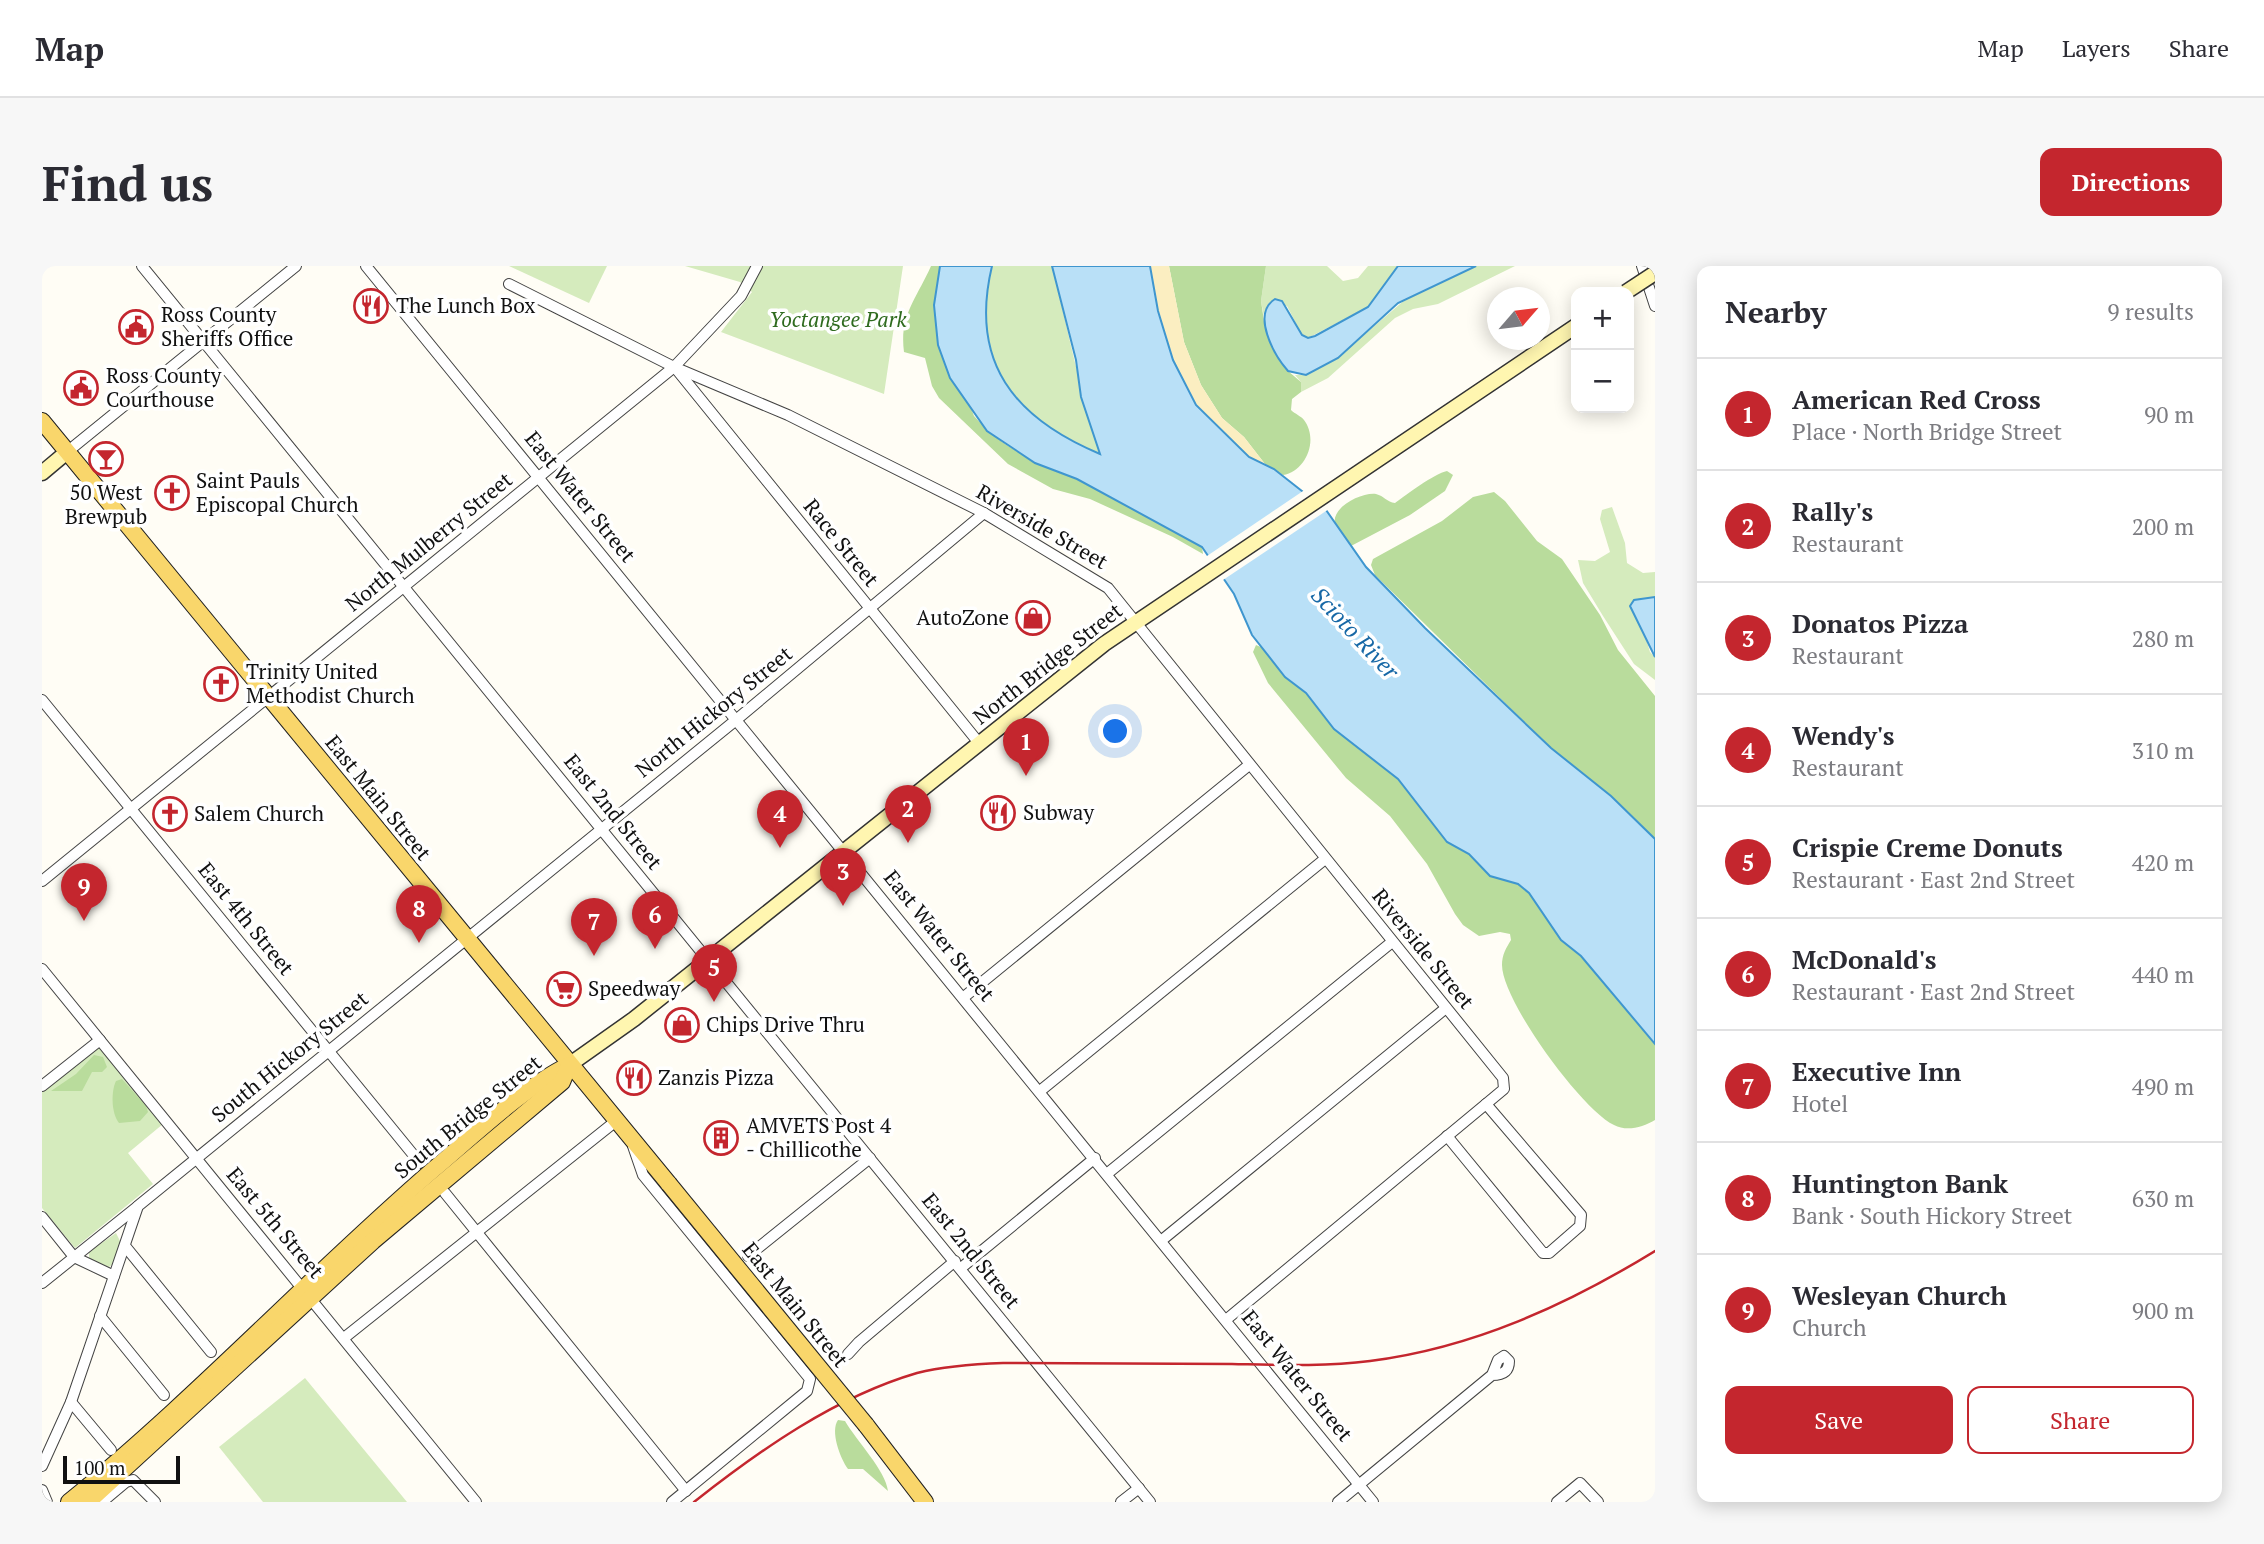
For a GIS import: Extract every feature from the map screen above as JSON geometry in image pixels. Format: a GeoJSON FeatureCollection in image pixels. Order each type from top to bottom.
{"type":"FeatureCollection","features":[{"type":"Feature","properties":{"kind":"main road"},"geometry":{"type":"LineString","coordinates":[[1634,287],[1655,273]]}},
{"type":"Feature","properties":{"kind":"main road","name":"North Bridge Street"},"geometry":{"type":"LineString","coordinates":[[569,1065],[634,1020],[979,743],[1135,622],[1571,329]]}},
{"type":"Feature","properties":{"kind":"main road","name":"East Main Street"},"geometry":{"type":"LineString","coordinates":[[42,421],[866,1425],[925,1502]]}},
{"type":"Feature","properties":{"kind":"main road"},"geometry":{"type":"LineString","coordinates":[[42,473],[67,452]]}},
{"type":"Feature","properties":{"kind":"main road","name":"South Bridge Street"},"geometry":{"type":"LineString","coordinates":[[88,1502],[308,1293],[366,1228],[554,1072],[569,1065]]}},
{"type":"Feature","properties":{"kind":"main road","name":"South Bridge Street"},"geometry":{"type":"LineString","coordinates":[[69,1502],[308,1293]]}},
{"type":"Feature","properties":{"kind":"street","name":"East 2nd Street"},"geometry":{"type":"LineString","coordinates":[[142,266],[1150,1502]]}},
{"type":"Feature","properties":{"kind":"street"},"geometry":{"type":"LineString","coordinates":[[67,452],[296,266]]}},
{"type":"Feature","properties":{"kind":"street","name":"East Water Street"},"geometry":{"type":"LineString","coordinates":[[366,266],[1227,1319],[1373,1502]]}},
{"type":"Feature","properties":{"kind":"street","name":"North Mulberry Street"},"geometry":{"type":"LineString","coordinates":[[42,881],[674,367],[741,296],[757,266]]}},
{"type":"Feature","properties":{"kind":"street"},"geometry":{"type":"LineString","coordinates":[[1642,266],[1655,306]]}},
{"type":"Feature","properties":{"kind":"street","name":"Riverside Street"},"geometry":{"type":"LineString","coordinates":[[509,284],[674,367],[788,415],[984,513],[1108,588],[1505,1082],[1504,1089],[1486,1104]]}},
{"type":"Feature","properties":{"kind":"street","name":"Race Street"},"geometry":{"type":"LineString","coordinates":[[674,367],[979,743]]}},
{"type":"Feature","properties":{"kind":"street","name":"North Hickory Street"},"geometry":{"type":"LineString","coordinates":[[466,939],[736,720],[984,513]]}},
{"type":"Feature","properties":{"kind":"street","name":"East 4th Street"},"geometry":{"type":"LineString","coordinates":[[42,700],[420,1163]]}},
{"type":"Feature","properties":{"kind":"street"},"geometry":{"type":"LineString","coordinates":[[964,997],[1249,765]]}},
{"type":"Feature","properties":{"kind":"street"},"geometry":{"type":"LineString","coordinates":[[1040,1091],[1325,859]]}},
{"type":"Feature","properties":{"kind":"street","name":"South Hickory Street"},"geometry":{"type":"LineString","coordinates":[[42,1283],[466,939]]}},
{"type":"Feature","properties":{"kind":"street"},"geometry":{"type":"LineString","coordinates":[[1108,1173],[1392,942]]}},
{"type":"Feature","properties":{"kind":"street","name":"East 5th Street"},"geometry":{"type":"LineString","coordinates":[[42,969],[476,1502]]}},
{"type":"Feature","properties":{"kind":"street"},"geometry":{"type":"LineString","coordinates":[[1161,1240],[1446,1009]]}},
{"type":"Feature","properties":{"kind":"street"},"geometry":{"type":"LineString","coordinates":[[42,1086],[100,1040]]}},
{"type":"Feature","properties":{"kind":"street"},"geometry":{"type":"LineString","coordinates":[[1227,1319],[1447,1136],[1486,1104],[1581,1215],[1580,1226],[1549,1253],[1543,1253],[1447,1136]]}},
{"type":"Feature","properties":{"kind":"street"},"geometry":{"type":"LineString","coordinates":[[344,1338],[617,1121]]}},
{"type":"Feature","properties":{"kind":"street","name":"East Main Street"},"geometry":{"type":"LineString","coordinates":[[630,1137],[643,1175],[807,1375],[810,1384],[807,1391],[686,1491]]}},
{"type":"Feature","properties":{"kind":"street"},"geometry":{"type":"LineString","coordinates":[[748,1256],[870,1158]]}},
{"type":"Feature","properties":{"kind":"street"},"geometry":{"type":"LineString","coordinates":[[848,1354],[1095,1158]]}},
{"type":"Feature","properties":{"kind":"street"},"geometry":{"type":"LineString","coordinates":[[445,1193],[686,1491],[672,1502]]}},
{"type":"Feature","properties":{"kind":"street"},"geometry":{"type":"LineString","coordinates":[[42,1466],[71,1402],[138,1206]]}},
{"type":"Feature","properties":{"kind":"street"},"geometry":{"type":"LineString","coordinates":[[42,1217],[74,1257],[114,1276]]}},
{"type":"Feature","properties":{"kind":"street"},"geometry":{"type":"LineString","coordinates":[[125,1246],[211,1352]]}},
{"type":"Feature","properties":{"kind":"street"},"geometry":{"type":"LineString","coordinates":[[100,1316],[164,1395]]}},
{"type":"Feature","properties":{"kind":"street"},"geometry":{"type":"LineString","coordinates":[[1338,1502],[1492,1375]]}},
{"type":"Feature","properties":{"kind":"street"},"geometry":{"type":"LineString","coordinates":[[71,1402],[111,1450]]}},
{"type":"Feature","properties":{"kind":"street"},"geometry":{"type":"LineString","coordinates":[[102,1502],[126,1482],[133,1480],[155,1502]]}},
{"type":"Feature","properties":{"kind":"street"},"geometry":{"type":"LineString","coordinates":[[1557,1502],[1580,1483],[1598,1502]]}},
{"type":"Feature","properties":{"kind":"street"},"geometry":{"type":"LineString","coordinates":[[1121,1502],[1139,1488]]}},
{"type":"Feature","properties":{"kind":"street"},"geometry":{"type":"LineString","coordinates":[[42,1490],[47,1502]]}},
{"type":"Feature","properties":{"kind":"green space"},"geometry":{"type":"Polygon","coordinates":[[[509,266],[607,266],[589,303],[509,266]]]}},
{"type":"Feature","properties":{"kind":"green space","name":"Yoctangee Park"},"geometry":{"type":"Polygon","coordinates":[[[685,266],[903,266],[884,394],[721,332],[752,292],[740,282],[685,266]]]}},
{"type":"Feature","properties":{"kind":"green space"},"geometry":{"type":"Polygon","coordinates":[[[931,266],[940,266],[934,305],[974,416],[1011,448],[1093,487],[1194,541],[1202,547],[1203,554],[1173,537],[1090,499],[1053,489],[1008,464],[939,398],[932,386],[925,358],[904,352],[903,339],[910,307],[931,266]]]}},
{"type":"Feature","properties":{"kind":"green space"},"geometry":{"type":"Polygon","coordinates":[[[992,266],[1052,266],[1080,385],[1101,455],[1044,423],[1023,404],[1006,383],[994,358],[987,331],[987,300],[992,266]]]}},
{"type":"Feature","properties":{"kind":"green space"},"geometry":{"type":"Polygon","coordinates":[[[1169,266],[1266,266],[1261,301],[1265,328],[1288,371],[1301,382],[1301,392],[1292,399],[1291,410],[1304,420],[1310,436],[1308,454],[1298,468],[1283,475],[1265,464],[1244,437],[1222,418],[1201,385],[1184,342],[1169,266]]]}},
{"type":"Feature","properties":{"kind":"green space"},"geometry":{"type":"Polygon","coordinates":[[[1266,266],[1327,266],[1343,281],[1358,278],[1368,266],[1398,266],[1368,307],[1308,338],[1302,335],[1287,306],[1269,303],[1264,317],[1261,301],[1266,266]]]}},
{"type":"Feature","properties":{"kind":"green space"},"geometry":{"type":"Polygon","coordinates":[[[1476,266],[1515,266],[1438,304],[1413,309],[1395,318],[1328,378],[1301,392],[1301,382],[1295,375],[1306,375],[1337,358],[1407,298],[1476,266]]]}},
{"type":"Feature","properties":{"kind":"green space"},"geometry":{"type":"Polygon","coordinates":[[[1447,471],[1453,475],[1445,491],[1410,515],[1351,546],[1335,524],[1338,512],[1356,498],[1376,494],[1395,503],[1428,480],[1447,471]]]}},
{"type":"Feature","properties":{"kind":"green space"},"geometry":{"type":"Polygon","coordinates":[[[1494,492],[1505,501],[1537,541],[1562,559],[1600,615],[1618,650],[1655,696],[1655,839],[1611,796],[1551,748],[1375,575],[1371,565],[1373,559],[1442,521],[1473,497],[1494,492]]]}},
{"type":"Feature","properties":{"kind":"green space"},"geometry":{"type":"Polygon","coordinates":[[[1612,507],[1625,543],[1627,563],[1643,573],[1655,572],[1655,597],[1634,600],[1650,652],[1655,657],[1655,680],[1634,664],[1583,583],[1578,560],[1595,561],[1610,552],[1600,519],[1602,510],[1612,507]]]}},
{"type":"Feature","properties":{"kind":"green space"},"geometry":{"type":"Polygon","coordinates":[[[1256,645],[1263,648],[1285,677],[1306,693],[1334,729],[1398,779],[1447,842],[1469,854],[1490,876],[1518,884],[1529,893],[1561,940],[1581,956],[1643,1027],[1655,1044],[1655,1120],[1635,1128],[1614,1125],[1583,1099],[1564,1077],[1529,1027],[1506,982],[1502,961],[1511,940],[1510,934],[1500,932],[1479,936],[1463,925],[1427,864],[1390,816],[1346,778],[1268,683],[1253,652],[1256,645]]]}},
{"type":"Feature","properties":{"kind":"green space"},"geometry":{"type":"Polygon","coordinates":[[[99,1047],[163,1124],[128,1153],[153,1184],[75,1248],[42,1208],[42,1092],[99,1047]]]}},
{"type":"Feature","properties":{"kind":"green space"},"geometry":{"type":"Polygon","coordinates":[[[94,1055],[103,1057],[107,1067],[102,1072],[92,1072],[82,1091],[51,1091],[76,1074],[94,1055]]]}},
{"type":"Feature","properties":{"kind":"green space"},"geometry":{"type":"Polygon","coordinates":[[[122,1079],[146,1106],[148,1112],[140,1121],[119,1123],[116,1119],[113,1090],[116,1081],[122,1079]]]}},
{"type":"Feature","properties":{"kind":"green space"},"geometry":{"type":"Polygon","coordinates":[[[116,1233],[121,1243],[113,1264],[109,1267],[89,1259],[89,1252],[116,1233]]]}},
{"type":"Feature","properties":{"kind":"green space"},"geometry":{"type":"Polygon","coordinates":[[[305,1378],[407,1502],[263,1502],[219,1447],[305,1378]]]}},
{"type":"Feature","properties":{"kind":"green space"},"geometry":{"type":"Polygon","coordinates":[[[838,1420],[845,1421],[870,1456],[882,1474],[888,1491],[863,1469],[848,1469],[839,1452],[835,1431],[838,1420]]]}},
{"type":"Feature","properties":{"kind":"sand"},"geometry":{"type":"Polygon","coordinates":[[[1150,266],[1169,266],[1184,342],[1201,385],[1222,418],[1244,437],[1265,464],[1249,457],[1196,405],[1173,360],[1158,311],[1150,266]]]}},
{"type":"Feature","properties":{"kind":"water","name":"Scioto River"},"geometry":{"type":"Polygon","coordinates":[[[940,266],[992,266],[987,300],[987,331],[993,358],[1005,382],[1022,404],[1044,423],[1070,440],[1100,454],[1081,397],[1076,360],[1052,266],[1150,266],[1158,311],[1173,360],[1196,405],[1249,457],[1274,469],[1326,510],[1366,567],[1425,628],[1551,748],[1611,796],[1655,839],[1655,1044],[1581,956],[1561,940],[1529,893],[1518,884],[1490,876],[1469,854],[1447,842],[1398,779],[1334,729],[1306,693],[1285,677],[1252,635],[1234,594],[1202,547],[1077,479],[1035,463],[987,431],[950,378],[938,345],[934,305],[940,266]]]}},
{"type":"Feature","properties":{"kind":"water"},"geometry":{"type":"Polygon","coordinates":[[[1398,266],[1476,266],[1398,303],[1338,358],[1306,375],[1288,371],[1271,345],[1265,324],[1268,306],[1275,299],[1282,301],[1302,335],[1308,338],[1368,307],[1398,266]]]}},
{"type":"Feature","properties":{"kind":"water"},"geometry":{"type":"Polygon","coordinates":[[[1655,597],[1655,657],[1630,606],[1634,600],[1655,597]]]}},
{"type":"Feature","properties":{"kind":"pier"},"geometry":{"type":"Polygon","coordinates":[[[1306,489],[1329,509],[1220,582],[1204,558],[1306,489]]]}},
{"type":"Feature","properties":{"kind":"railway"},"geometry":{"type":"LineString","coordinates":[[694,1502],[745,1463],[800,1427],[857,1396],[917,1373],[1003,1363],[1318,1365],[1408,1355],[1482,1335],[1518,1321],[1588,1289],[1655,1251]]}},
{"type":"Feature","properties":{"kind":"place","name":"The Lunch Box"},"geometry":{"type":"Point","coordinates":[371,306]}},
{"type":"Feature","properties":{"kind":"place","name":"Ross County Sheriffs Office"},"geometry":{"type":"Point","coordinates":[136,327]}},
{"type":"Feature","properties":{"kind":"place","name":"Ross County Courthouse"},"geometry":{"type":"Point","coordinates":[81,388]}},
{"type":"Feature","properties":{"kind":"place","name":"50 West Brewpub"},"geometry":{"type":"Point","coordinates":[106,459]}},
{"type":"Feature","properties":{"kind":"place","name":"Saint Pauls Episcopal Church"},"geometry":{"type":"Point","coordinates":[172,493]}},
{"type":"Feature","properties":{"kind":"place","name":"AutoZone"},"geometry":{"type":"Point","coordinates":[1033,618]}},
{"type":"Feature","properties":{"kind":"place","name":"Trinity United Methodist Church"},"geometry":{"type":"Point","coordinates":[221,684]}},
{"type":"Feature","properties":{"kind":"place","name":"American Red Cross"},"geometry":{"type":"Point","coordinates":[1026,776]}},
{"type":"Feature","properties":{"kind":"place","name":"Subway"},"geometry":{"type":"Point","coordinates":[998,813]}},
{"type":"Feature","properties":{"kind":"place","name":"Salem Church"},"geometry":{"type":"Point","coordinates":[170,814]}},
{"type":"Feature","properties":{"kind":"place","name":"Rally's"},"geometry":{"type":"Point","coordinates":[908,843]}},
{"type":"Feature","properties":{"kind":"place","name":"Wendy's"},"geometry":{"type":"Point","coordinates":[780,848]}},
{"type":"Feature","properties":{"kind":"place","name":"Donatos Pizza"},"geometry":{"type":"Point","coordinates":[843,906]}},
{"type":"Feature","properties":{"kind":"place","name":"Wesleyan Church"},"geometry":{"type":"Point","coordinates":[84,921]}},
{"type":"Feature","properties":{"kind":"place","name":"Huntington Bank"},"geometry":{"type":"Point","coordinates":[419,943]}},
{"type":"Feature","properties":{"kind":"place","name":"McDonald's"},"geometry":{"type":"Point","coordinates":[655,949]}},
{"type":"Feature","properties":{"kind":"place","name":"Executive Inn"},"geometry":{"type":"Point","coordinates":[594,956]}},
{"type":"Feature","properties":{"kind":"place","name":"Speedway"},"geometry":{"type":"Point","coordinates":[564,989]}},
{"type":"Feature","properties":{"kind":"place","name":"Crispie Creme Donuts"},"geometry":{"type":"Point","coordinates":[714,1002]}},
{"type":"Feature","properties":{"kind":"place","name":"Chips Drive Thru"},"geometry":{"type":"Point","coordinates":[682,1025]}},
{"type":"Feature","properties":{"kind":"place","name":"Zanzis Pizza"},"geometry":{"type":"Point","coordinates":[634,1078]}},
{"type":"Feature","properties":{"kind":"place","name":"AMVETS Post 4 - Chillicothe"},"geometry":{"type":"Point","coordinates":[721,1138]}}]}
